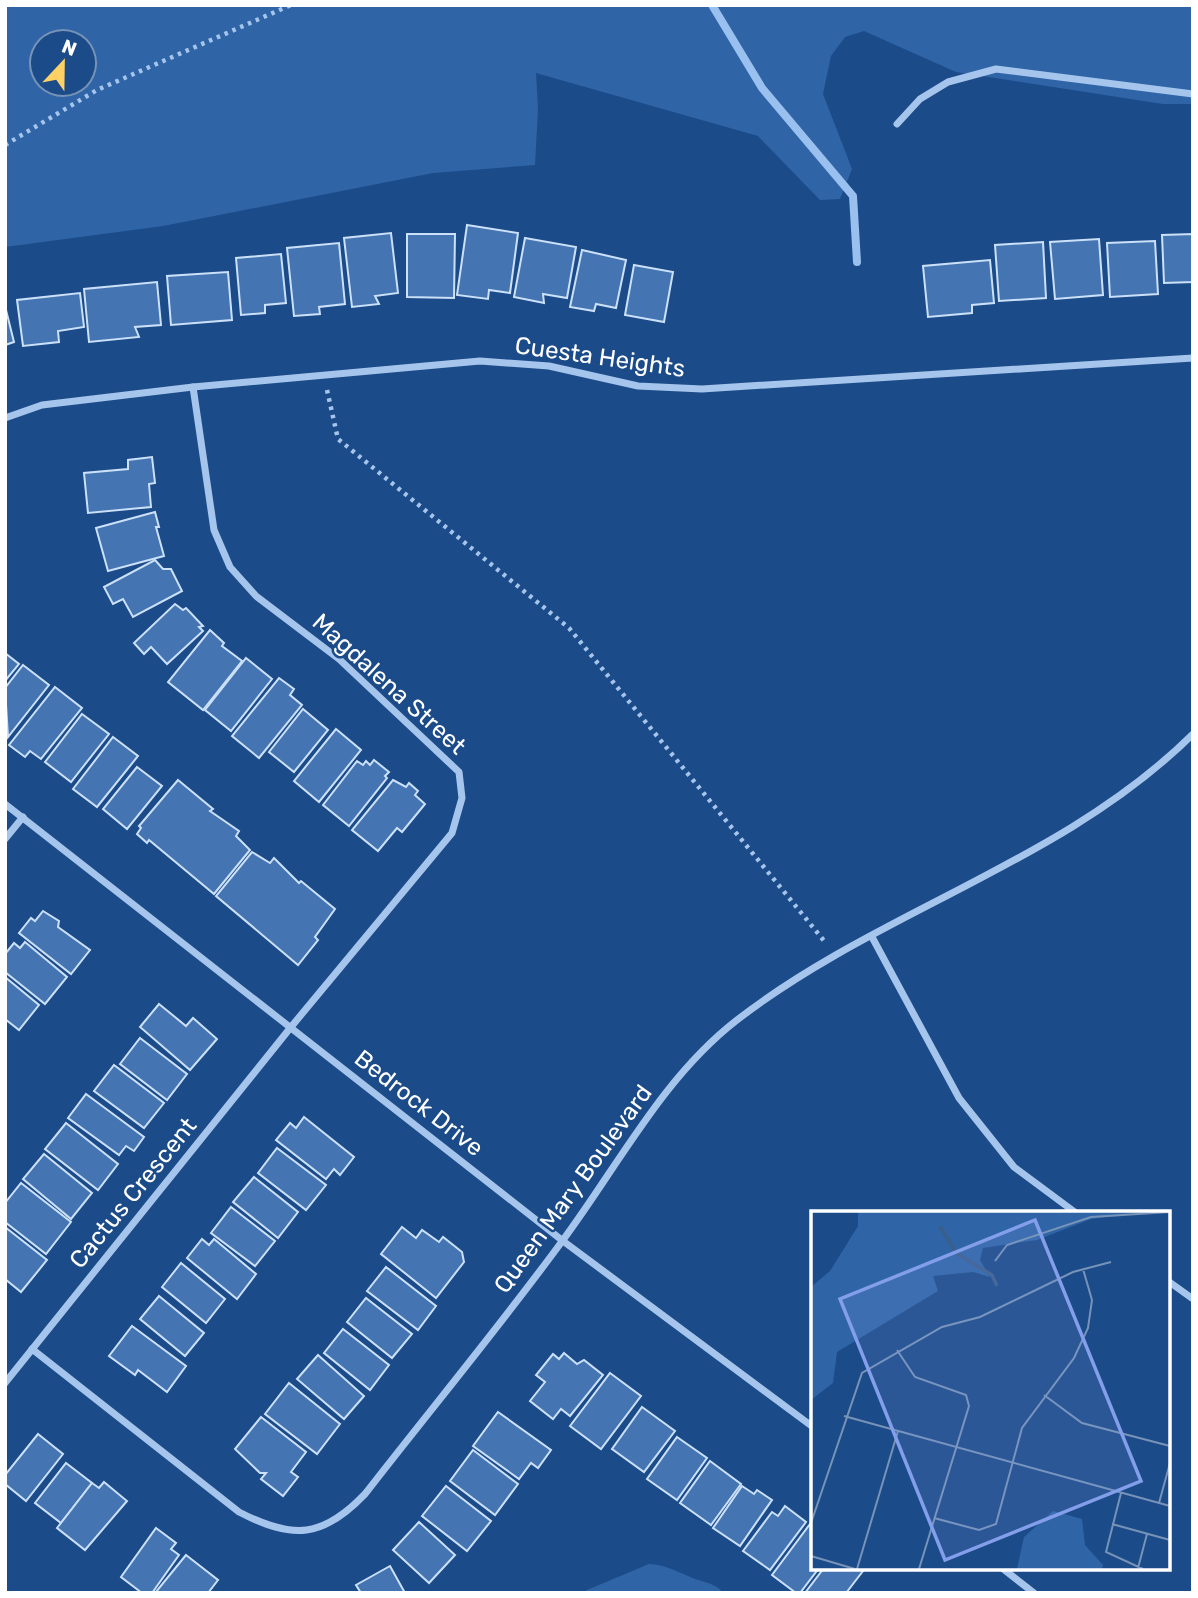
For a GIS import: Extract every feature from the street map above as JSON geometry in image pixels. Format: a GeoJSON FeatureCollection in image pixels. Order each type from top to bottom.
{"type":"FeatureCollection","features":[{"type":"Feature","properties":{"kind":"street"},"geometry":{"type":"LineString","coordinates":[[897,124],[920,99],[940,86],[963,76],[996,69],[1193,94]]}},
{"type":"Feature","properties":{"kind":"street","name":"Cuesta Heights"},"geometry":{"type":"LineString","coordinates":[[5,418],[42,405],[193,387],[480,361],[549,366],[638,386],[702,389],[1193,358]]}},
{"type":"Feature","properties":{"kind":"street","name":"Magdalena Street"},"geometry":{"type":"LineString","coordinates":[[193,387],[214,530],[230,567],[256,596],[339,659],[459,772],[462,798],[452,833],[290,1027]]}},
{"type":"Feature","properties":{"kind":"street","name":"Queen Mary Boulevard"},"geometry":{"type":"LineString","coordinates":[[32,1349],[239,1511],[264,1524],[286,1530],[310,1530],[330,1524],[344,1515],[365,1493],[563,1241],[685,1067],[736,1021],[807,972],[1071,829],[1146,776],[1193,734]]}},
{"type":"Feature","properties":{"kind":"street","name":"Bedrock Drive"},"geometry":{"type":"LineString","coordinates":[[5,804],[563,1241],[811,1426]]}},
{"type":"Feature","properties":{"kind":"street"},"geometry":{"type":"LineString","coordinates":[[5,839],[23,817]]}},
{"type":"Feature","properties":{"kind":"street"},"geometry":{"type":"LineString","coordinates":[[872,937],[959,1098],[1014,1167],[1073,1211]]}},
{"type":"Feature","properties":{"kind":"street","name":"Cactus Crescent"},"geometry":{"type":"LineString","coordinates":[[5,1383],[290,1027]]}},
{"type":"Feature","properties":{"kind":"street"},"geometry":{"type":"LineString","coordinates":[[1170,1283],[1193,1300]]}},
{"type":"Feature","properties":{"kind":"street"},"geometry":{"type":"LineString","coordinates":[[1005,1570],[1034,1593]]}},
{"type":"Feature","properties":{"kind":"path"},"geometry":{"type":"LineString","coordinates":[[5,145],[97,90],[290,5]]}},
{"type":"Feature","properties":{"kind":"path"},"geometry":{"type":"LineString","coordinates":[[324,375],[338,439],[569,628],[837,956]]}},
{"type":"Feature","properties":{"kind":"shaded area"},"geometry":{"type":"Polygon","coordinates":[[[5,5],[1193,5],[1193,104],[1163,104],[956,72],[864,31],[845,37],[831,56],[823,94],[852,169],[840,199],[820,200],[758,136],[536,73],[538,109],[535,165],[433,173],[163,226],[5,247],[5,5]]]}},
{"type":"Feature","properties":{"kind":"shaded area"},"geometry":{"type":"Polygon","coordinates":[[[649,1564],[711,1584],[724,1593],[580,1593],[649,1564]]]}},
{"type":"Feature","properties":{"kind":"building"},"geometry":{"type":"Polygon","coordinates":[[[467,225],[518,233],[510,293],[489,290],[488,299],[457,295],[467,225]]]}},
{"type":"Feature","properties":{"kind":"building"},"geometry":{"type":"Polygon","coordinates":[[[391,233],[398,293],[375,296],[379,304],[352,307],[344,238],[391,233]]]}},
{"type":"Feature","properties":{"kind":"building"},"geometry":{"type":"Polygon","coordinates":[[[407,234],[455,234],[454,298],[407,297],[407,234]]]}},
{"type":"Feature","properties":{"kind":"building"},"geometry":{"type":"Polygon","coordinates":[[[1193,234],[1193,282],[1164,283],[1162,235],[1193,234]]]}},
{"type":"Feature","properties":{"kind":"building"},"geometry":{"type":"Polygon","coordinates":[[[525,238],[576,247],[567,298],[543,294],[544,303],[514,297],[525,238]]]}},
{"type":"Feature","properties":{"kind":"building"},"geometry":{"type":"Polygon","coordinates":[[[1099,239],[1103,295],[1055,299],[1050,242],[1099,239]]]}},
{"type":"Feature","properties":{"kind":"building"},"geometry":{"type":"Polygon","coordinates":[[[1155,241],[1158,294],[1110,297],[1107,243],[1155,241]]]}},
{"type":"Feature","properties":{"kind":"building"},"geometry":{"type":"Polygon","coordinates":[[[1043,242],[1046,298],[999,301],[995,245],[1043,242]]]}},
{"type":"Feature","properties":{"kind":"building"},"geometry":{"type":"Polygon","coordinates":[[[339,243],[345,304],[319,307],[320,314],[294,316],[287,248],[339,243]]]}},
{"type":"Feature","properties":{"kind":"building"},"geometry":{"type":"Polygon","coordinates":[[[582,250],[626,260],[616,308],[596,304],[594,311],[570,307],[582,250]]]}},
{"type":"Feature","properties":{"kind":"building"},"geometry":{"type":"Polygon","coordinates":[[[281,254],[286,303],[265,305],[265,313],[241,315],[236,258],[281,254]]]}},
{"type":"Feature","properties":{"kind":"building"},"geometry":{"type":"Polygon","coordinates":[[[990,260],[994,303],[972,305],[972,313],[928,317],[923,266],[990,260]]]}},
{"type":"Feature","properties":{"kind":"building"},"geometry":{"type":"Polygon","coordinates":[[[634,265],[673,272],[664,322],[625,315],[634,265]]]}},
{"type":"Feature","properties":{"kind":"building"},"geometry":{"type":"Polygon","coordinates":[[[228,272],[232,320],[171,325],[167,276],[228,272]]]}},
{"type":"Feature","properties":{"kind":"building"},"geometry":{"type":"Polygon","coordinates":[[[157,282],[161,325],[135,327],[139,337],[89,342],[84,289],[157,282]]]}},
{"type":"Feature","properties":{"kind":"building"},"geometry":{"type":"Polygon","coordinates":[[[80,293],[84,327],[58,331],[59,342],[23,346],[17,300],[80,293]]]}},
{"type":"Feature","properties":{"kind":"building"},"geometry":{"type":"Polygon","coordinates":[[[5,306],[14,342],[5,345],[5,306]]]}},
{"type":"Feature","properties":{"kind":"building"},"geometry":{"type":"Polygon","coordinates":[[[152,457],[155,483],[149,484],[151,507],[88,513],[84,473],[128,469],[128,460],[152,457]]]}},
{"type":"Feature","properties":{"kind":"building"},"geometry":{"type":"Polygon","coordinates":[[[155,512],[164,556],[108,571],[96,528],[155,512]]]}},
{"type":"Feature","properties":{"kind":"building"},"geometry":{"type":"Polygon","coordinates":[[[155,560],[163,569],[171,569],[182,591],[133,617],[123,599],[113,604],[104,587],[155,560]]]}},
{"type":"Feature","properties":{"kind":"building"},"geometry":{"type":"Polygon","coordinates":[[[175,604],[183,610],[186,608],[203,626],[199,627],[203,631],[167,664],[151,647],[144,654],[134,643],[175,604]]]}},
{"type":"Feature","properties":{"kind":"building"},"geometry":{"type":"Polygon","coordinates":[[[210,630],[224,643],[222,646],[242,661],[203,710],[168,682],[210,630]]]}},
{"type":"Feature","properties":{"kind":"building"},"geometry":{"type":"Polygon","coordinates":[[[5,653],[19,664],[5,681],[5,653]]]}},
{"type":"Feature","properties":{"kind":"building"},"geometry":{"type":"Polygon","coordinates":[[[246,658],[272,679],[231,731],[205,710],[246,658]]]}},
{"type":"Feature","properties":{"kind":"building"},"geometry":{"type":"Polygon","coordinates":[[[23,665],[49,685],[8,737],[5,688],[23,665]]]}},
{"type":"Feature","properties":{"kind":"building"},"geometry":{"type":"Polygon","coordinates":[[[279,678],[294,689],[290,695],[302,705],[259,758],[232,736],[279,678]]]}},
{"type":"Feature","properties":{"kind":"building"},"geometry":{"type":"Polygon","coordinates":[[[55,687],[82,708],[41,759],[30,751],[25,757],[9,745],[55,687]]]}},
{"type":"Feature","properties":{"kind":"building"},"geometry":{"type":"Polygon","coordinates":[[[303,709],[328,730],[294,772],[269,752],[303,709]]]}},
{"type":"Feature","properties":{"kind":"building"},"geometry":{"type":"Polygon","coordinates":[[[82,714],[109,734],[71,782],[45,762],[82,714]]]}},
{"type":"Feature","properties":{"kind":"building"},"geometry":{"type":"Polygon","coordinates":[[[336,729],[361,750],[319,802],[294,781],[336,729]]]}},
{"type":"Feature","properties":{"kind":"building"},"geometry":{"type":"Polygon","coordinates":[[[113,737],[138,756],[97,807],[73,789],[113,737]]]}},
{"type":"Feature","properties":{"kind":"building"},"geometry":{"type":"Polygon","coordinates":[[[374,760],[389,772],[385,776],[387,778],[349,826],[323,805],[357,761],[363,765],[366,761],[370,765],[374,760]]]}},
{"type":"Feature","properties":{"kind":"building"},"geometry":{"type":"Polygon","coordinates":[[[137,767],[162,786],[127,829],[103,809],[137,767]]]}},
{"type":"Feature","properties":{"kind":"building"},"geometry":{"type":"Polygon","coordinates":[[[178,780],[213,809],[210,811],[239,831],[236,836],[250,850],[214,894],[149,840],[147,843],[137,834],[141,828],[139,826],[178,780]]]}},
{"type":"Feature","properties":{"kind":"building"},"geometry":{"type":"Polygon","coordinates":[[[393,780],[406,787],[409,783],[418,791],[415,795],[425,804],[402,832],[397,828],[378,851],[352,830],[393,780]]]}},
{"type":"Feature","properties":{"kind":"building"},"geometry":{"type":"Polygon","coordinates":[[[252,852],[270,863],[274,858],[299,883],[301,881],[335,909],[315,937],[318,940],[298,965],[216,896],[252,852]]]}},
{"type":"Feature","properties":{"kind":"building"},"geometry":{"type":"Polygon","coordinates":[[[43,911],[59,921],[58,927],[90,950],[71,974],[19,933],[31,918],[35,921],[43,911]]]}},
{"type":"Feature","properties":{"kind":"building"},"geometry":{"type":"Polygon","coordinates":[[[25,942],[67,977],[45,1004],[5,972],[5,954],[14,943],[20,948],[25,942]]]}},
{"type":"Feature","properties":{"kind":"building"},"geometry":{"type":"Polygon","coordinates":[[[5,977],[39,1005],[19,1030],[5,1019],[5,977]]]}},
{"type":"Feature","properties":{"kind":"building"},"geometry":{"type":"Polygon","coordinates":[[[159,1004],[186,1026],[193,1018],[217,1039],[190,1070],[140,1027],[159,1004]]]}},
{"type":"Feature","properties":{"kind":"building"},"geometry":{"type":"Polygon","coordinates":[[[140,1038],[187,1074],[167,1100],[120,1064],[140,1038]]]}},
{"type":"Feature","properties":{"kind":"building"},"geometry":{"type":"Polygon","coordinates":[[[114,1065],[164,1103],[144,1128],[94,1091],[114,1065]]]}},
{"type":"Feature","properties":{"kind":"building"},"geometry":{"type":"Polygon","coordinates":[[[86,1094],[144,1137],[134,1151],[126,1146],[119,1155],[68,1118],[86,1094]]]}},
{"type":"Feature","properties":{"kind":"building"},"geometry":{"type":"Polygon","coordinates":[[[304,1117],[354,1157],[340,1175],[334,1169],[326,1179],[276,1140],[290,1123],[296,1128],[304,1117]]]}},
{"type":"Feature","properties":{"kind":"building"},"geometry":{"type":"Polygon","coordinates":[[[66,1123],[118,1164],[98,1190],[45,1149],[66,1123]]]}},
{"type":"Feature","properties":{"kind":"building"},"geometry":{"type":"Polygon","coordinates":[[[277,1148],[326,1185],[306,1210],[258,1173],[277,1148]]]}},
{"type":"Feature","properties":{"kind":"building"},"geometry":{"type":"Polygon","coordinates":[[[44,1154],[92,1193],[71,1219],[23,1179],[44,1154]]]}},
{"type":"Feature","properties":{"kind":"building"},"geometry":{"type":"Polygon","coordinates":[[[254,1177],[298,1212],[278,1238],[233,1202],[254,1177]]]}},
{"type":"Feature","properties":{"kind":"building"},"geometry":{"type":"Polygon","coordinates":[[[21,1183],[71,1222],[46,1254],[5,1222],[5,1203],[21,1183]]]}},
{"type":"Feature","properties":{"kind":"building"},"geometry":{"type":"Polygon","coordinates":[[[231,1207],[275,1241],[255,1266],[211,1233],[231,1207]]]}},
{"type":"Feature","properties":{"kind":"building"},"geometry":{"type":"Polygon","coordinates":[[[5,1227],[47,1260],[21,1292],[5,1279],[5,1227]]]}},
{"type":"Feature","properties":{"kind":"building"},"geometry":{"type":"Polygon","coordinates":[[[402,1227],[416,1238],[422,1230],[439,1242],[443,1237],[462,1252],[464,1262],[436,1298],[381,1254],[402,1227]]]}},
{"type":"Feature","properties":{"kind":"building"},"geometry":{"type":"Polygon","coordinates":[[[202,1239],[209,1245],[214,1239],[256,1274],[237,1299],[187,1258],[202,1239]]]}},
{"type":"Feature","properties":{"kind":"building"},"geometry":{"type":"Polygon","coordinates":[[[181,1263],[225,1299],[206,1323],[162,1287],[181,1263]]]}},
{"type":"Feature","properties":{"kind":"building"},"geometry":{"type":"Polygon","coordinates":[[[386,1267],[436,1306],[418,1330],[367,1291],[386,1267]]]}},
{"type":"Feature","properties":{"kind":"building"},"geometry":{"type":"Polygon","coordinates":[[[159,1296],[204,1333],[185,1356],[140,1319],[159,1296]]]}},
{"type":"Feature","properties":{"kind":"building"},"geometry":{"type":"Polygon","coordinates":[[[366,1298],[412,1334],[392,1358],[347,1322],[366,1298]]]}},
{"type":"Feature","properties":{"kind":"building"},"geometry":{"type":"Polygon","coordinates":[[[132,1326],[186,1366],[167,1392],[138,1370],[135,1375],[109,1356],[132,1326]]]}},
{"type":"Feature","properties":{"kind":"building"},"geometry":{"type":"Polygon","coordinates":[[[343,1329],[389,1365],[370,1390],[324,1353],[343,1329]]]}},
{"type":"Feature","properties":{"kind":"building"},"geometry":{"type":"Polygon","coordinates":[[[564,1353],[577,1364],[584,1360],[603,1375],[570,1416],[561,1409],[553,1419],[530,1401],[545,1382],[536,1375],[553,1354],[559,1359],[564,1353]]]}},
{"type":"Feature","properties":{"kind":"building"},"geometry":{"type":"Polygon","coordinates":[[[318,1355],[364,1396],[344,1419],[297,1379],[318,1355]]]}},
{"type":"Feature","properties":{"kind":"building"},"geometry":{"type":"Polygon","coordinates":[[[610,1373],[641,1396],[601,1449],[570,1426],[610,1373]]]}},
{"type":"Feature","properties":{"kind":"building"},"geometry":{"type":"Polygon","coordinates":[[[289,1383],[340,1424],[317,1454],[265,1414],[289,1383]]]}},
{"type":"Feature","properties":{"kind":"building"},"geometry":{"type":"Polygon","coordinates":[[[642,1407],[675,1431],[644,1472],[612,1449],[642,1407]]]}},
{"type":"Feature","properties":{"kind":"building"},"geometry":{"type":"Polygon","coordinates":[[[498,1412],[551,1450],[538,1468],[531,1463],[519,1479],[473,1446],[498,1412]]]}},
{"type":"Feature","properties":{"kind":"building"},"geometry":{"type":"Polygon","coordinates":[[[261,1417],[306,1452],[291,1472],[298,1477],[283,1496],[261,1479],[266,1473],[260,1473],[235,1449],[261,1417]]]}},
{"type":"Feature","properties":{"kind":"building"},"geometry":{"type":"Polygon","coordinates":[[[38,1434],[63,1454],[26,1501],[5,1484],[5,1475],[38,1434]]]}},
{"type":"Feature","properties":{"kind":"building"},"geometry":{"type":"Polygon","coordinates":[[[677,1437],[707,1458],[677,1500],[647,1479],[677,1437]]]}},
{"type":"Feature","properties":{"kind":"building"},"geometry":{"type":"Polygon","coordinates":[[[473,1450],[518,1484],[495,1515],[450,1481],[473,1450]]]}},
{"type":"Feature","properties":{"kind":"building"},"geometry":{"type":"Polygon","coordinates":[[[710,1461],[741,1484],[711,1525],[680,1503],[710,1461]]]}},
{"type":"Feature","properties":{"kind":"building"},"geometry":{"type":"Polygon","coordinates":[[[66,1463],[92,1483],[61,1523],[35,1503],[66,1463]]]}},
{"type":"Feature","properties":{"kind":"building"},"geometry":{"type":"Polygon","coordinates":[[[104,1482],[127,1501],[85,1550],[57,1528],[92,1483],[99,1488],[104,1482]]]}},
{"type":"Feature","properties":{"kind":"building"},"geometry":{"type":"Polygon","coordinates":[[[446,1486],[491,1521],[467,1551],[422,1516],[446,1486]]]}},
{"type":"Feature","properties":{"kind":"building"},"geometry":{"type":"Polygon","coordinates":[[[742,1486],[754,1494],[757,1490],[772,1500],[740,1546],[713,1528],[742,1486]]]}},
{"type":"Feature","properties":{"kind":"building"},"geometry":{"type":"Polygon","coordinates":[[[785,1506],[806,1522],[770,1570],[743,1551],[772,1512],[778,1516],[785,1506]]]}},
{"type":"Feature","properties":{"kind":"building"},"geometry":{"type":"Polygon","coordinates":[[[419,1522],[455,1555],[429,1583],[393,1550],[419,1522]]]}},
{"type":"Feature","properties":{"kind":"building"},"geometry":{"type":"Polygon","coordinates":[[[811,1525],[811,1570],[817,1570],[800,1593],[796,1593],[772,1575],[811,1525]]]}},
{"type":"Feature","properties":{"kind":"building"},"geometry":{"type":"Polygon","coordinates":[[[156,1528],[176,1543],[171,1549],[179,1555],[152,1593],[142,1593],[121,1577],[156,1528]]]}},
{"type":"Feature","properties":{"kind":"building"},"geometry":{"type":"Polygon","coordinates":[[[186,1555],[218,1580],[208,1593],[155,1593],[186,1555]]]}},
{"type":"Feature","properties":{"kind":"building"},"geometry":{"type":"Polygon","coordinates":[[[390,1566],[405,1593],[361,1593],[356,1585],[390,1566]]]}},
{"type":"Feature","properties":{"kind":"building"},"geometry":{"type":"Polygon","coordinates":[[[822,1570],[863,1571],[846,1593],[805,1593],[822,1570]]]}},
{"type":"Feature","properties":{"kind":"waterway"},"geometry":{"type":"LineString","coordinates":[[712,5],[762,88],[853,196],[857,262]]}}]}
